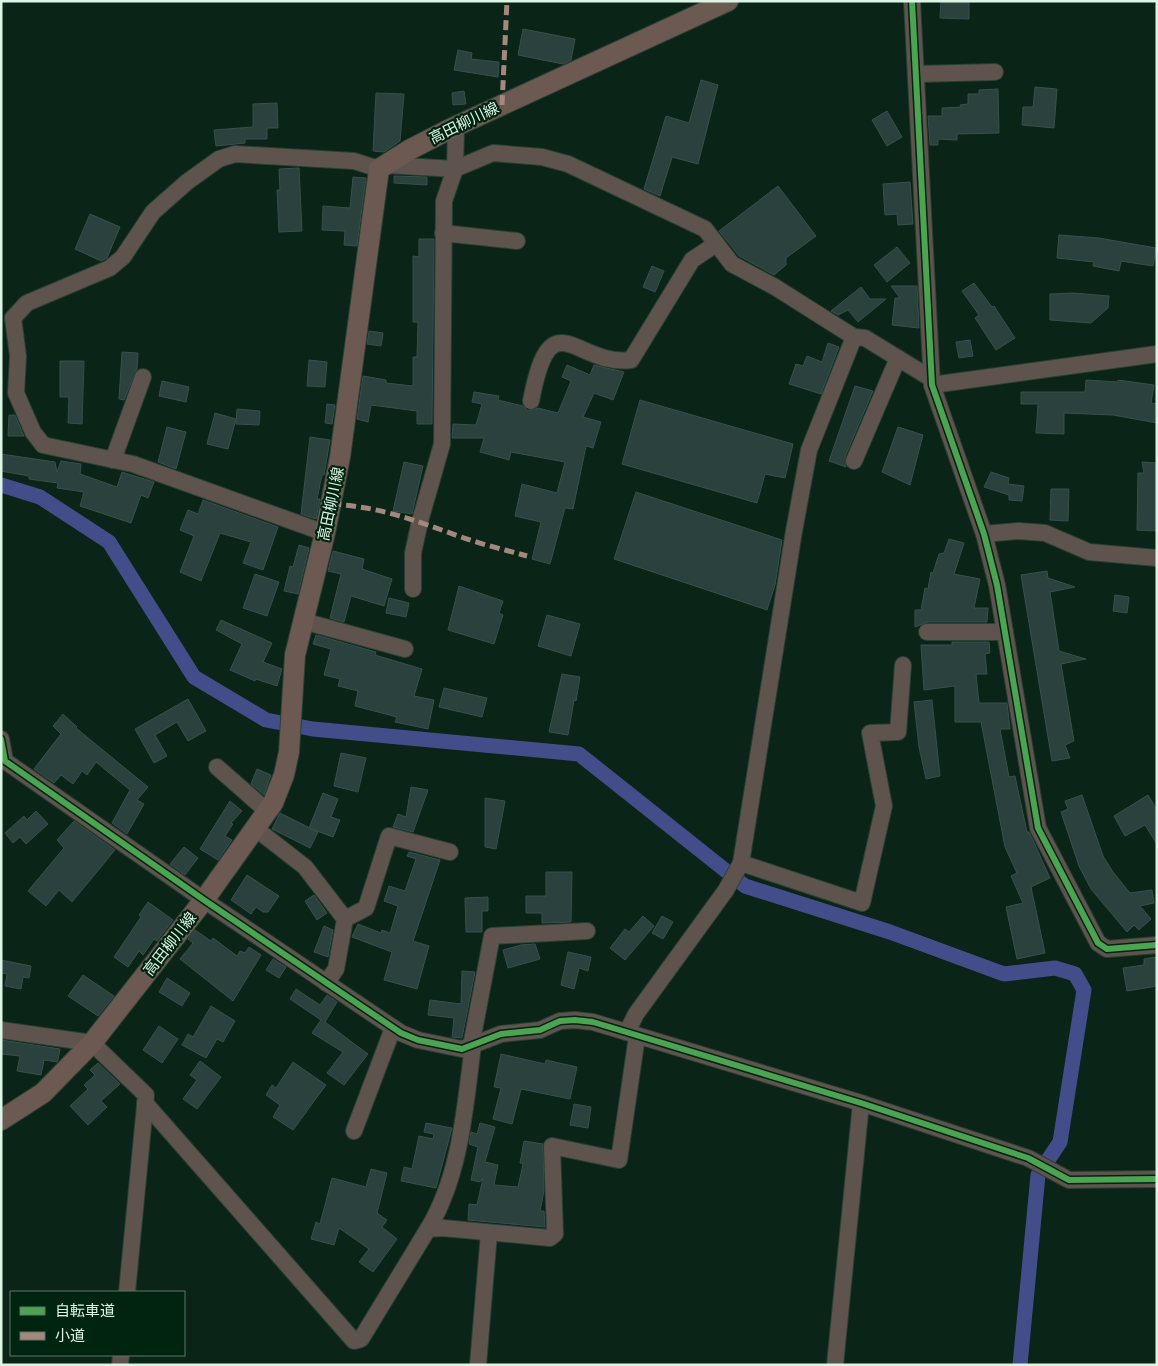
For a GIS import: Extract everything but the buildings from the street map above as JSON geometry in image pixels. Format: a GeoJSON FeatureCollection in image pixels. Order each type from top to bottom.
{"type":"FeatureCollection","features":[{"type":"Feature","properties":{"kind":"main road","name":"高田柳川線"},"geometry":{"type":"LineString","coordinates":[[1,1120],[43,1093],[92,1043],[204,900],[268,811],[284,775],[288,752],[295,655],[326,533],[340,457],[383,167],[409,150],[456,126],[700,7],[728,1]]}},
{"type":"Feature","properties":{"kind":"street"},"geometry":{"type":"LineString","coordinates":[[912,1],[932,382],[984,534],[997,585],[1038,828],[1098,943],[1108,950],[1157,945]]}},
{"type":"Feature","properties":{"kind":"street"},"geometry":{"type":"LineString","coordinates":[[916,74],[995,72]]}},
{"type":"Feature","properties":{"kind":"street"},"geometry":{"type":"LineString","coordinates":[[412,589],[413,553],[442,444],[444,201],[455,169],[456,126]]}},
{"type":"Feature","properties":{"kind":"street"},"geometry":{"type":"LineString","coordinates":[[326,533],[134,464],[43,445],[32,432],[9,394],[18,356],[7,316],[27,303],[110,268],[123,257],[153,212],[186,182],[219,159],[235,154],[354,161],[383,167],[455,169],[493,153],[542,157],[568,164],[705,229],[732,264],[775,286],[854,337],[865,338],[932,382],[1157,354]]}},
{"type":"Feature","properties":{"kind":"street"},"geometry":{"type":"LineString","coordinates":[[443,232],[517,240]]}},
{"type":"Feature","properties":{"kind":"street"},"geometry":{"type":"LineString","coordinates":[[531,401],[537,370],[545,353],[556,344],[568,343],[617,362],[630,360],[692,260],[716,244]]}},
{"type":"Feature","properties":{"kind":"street"},"geometry":{"type":"LineString","coordinates":[[428,1229],[444,1228],[489,1234],[550,1238],[555,1234],[552,1146],[620,1160],[632,1034],[636,1014],[726,890],[742,863],[794,531],[809,450],[854,337]]}},
{"type":"Feature","properties":{"kind":"street"},"geometry":{"type":"LineString","coordinates":[[854,461],[898,358]]}},
{"type":"Feature","properties":{"kind":"street"},"geometry":{"type":"LineString","coordinates":[[113,460],[142,377]]}},
{"type":"Feature","properties":{"kind":"street"},"geometry":{"type":"LineString","coordinates":[[984,534],[1019,531],[1045,533],[1089,552],[1157,558]]}},
{"type":"Feature","properties":{"kind":"street"},"geometry":{"type":"LineString","coordinates":[[303,621],[405,648]]}},
{"type":"Feature","properties":{"kind":"street"},"geometry":{"type":"LineString","coordinates":[[927,632],[1005,632]]}},
{"type":"Feature","properties":{"kind":"street"},"geometry":{"type":"LineString","coordinates":[[742,863],[862,903],[884,806],[870,733],[898,732],[903,665]]}},
{"type":"Feature","properties":{"kind":"street"},"geometry":{"type":"LineString","coordinates":[[1,739],[5,760],[326,983],[393,1028],[418,1040],[462,1049],[501,1034],[540,1030],[560,1021],[593,1022],[861,1103],[1028,1158],[1069,1180],[1157,1179]]}},
{"type":"Feature","properties":{"kind":"street"},"geometry":{"type":"LineString","coordinates":[[217,767],[268,811]]}},
{"type":"Feature","properties":{"kind":"street"},"geometry":{"type":"LineString","coordinates":[[255,828],[305,867],[345,919],[336,968],[326,983]]}},
{"type":"Feature","properties":{"kind":"street"},"geometry":{"type":"LineString","coordinates":[[345,919],[366,908],[389,836],[450,852]]}},
{"type":"Feature","properties":{"kind":"street"},"geometry":{"type":"LineString","coordinates":[[145,1103],[354,1341],[361,1339],[441,1207],[454,1168],[472,1045],[492,936],[587,931]]}},
{"type":"Feature","properties":{"kind":"street"},"geometry":{"type":"LineString","coordinates":[[354,1131],[393,1028]]}},
{"type":"Feature","properties":{"kind":"street"},"geometry":{"type":"LineString","coordinates":[[1,1030],[92,1043],[146,1095],[127,1291]]}},
{"type":"Feature","properties":{"kind":"street"},"geometry":{"type":"LineString","coordinates":[[835,1365],[861,1103]]}},
{"type":"Feature","properties":{"kind":"street"},"geometry":{"type":"LineString","coordinates":[[478,1365],[489,1234]]}},
{"type":"Feature","properties":{"kind":"waterway"},"geometry":{"type":"LineString","coordinates":[[1,485],[40,497],[109,542],[194,677],[266,720],[313,729],[579,754],[745,886],[890,932],[1004,974],[1055,968],[1075,974],[1084,990],[1060,1142],[1038,1175],[1020,1365]]}},
{"type":"Feature","properties":{"kind":"marked path"},"geometry":{"type":"LineString","coordinates":[[502,105],[507,1]]}},
{"type":"Feature","properties":{"kind":"marked path"},"geometry":{"type":"LineString","coordinates":[[331,504],[367,508],[399,516],[472,541],[527,556]]}},
{"type":"Feature","properties":{"kind":"cycle path"},"geometry":{"type":"LineString","coordinates":[[912,1],[932,385],[984,534],[997,585],[1038,828],[1098,943],[1107,949],[1157,945]]}},
{"type":"Feature","properties":{"kind":"cycle path"},"geometry":{"type":"LineString","coordinates":[[1,739],[5,761],[204,900],[401,1033],[418,1040],[462,1049],[501,1034],[540,1030],[560,1021],[593,1022],[861,1103],[1028,1158],[1069,1180],[1157,1179]]}}]}
